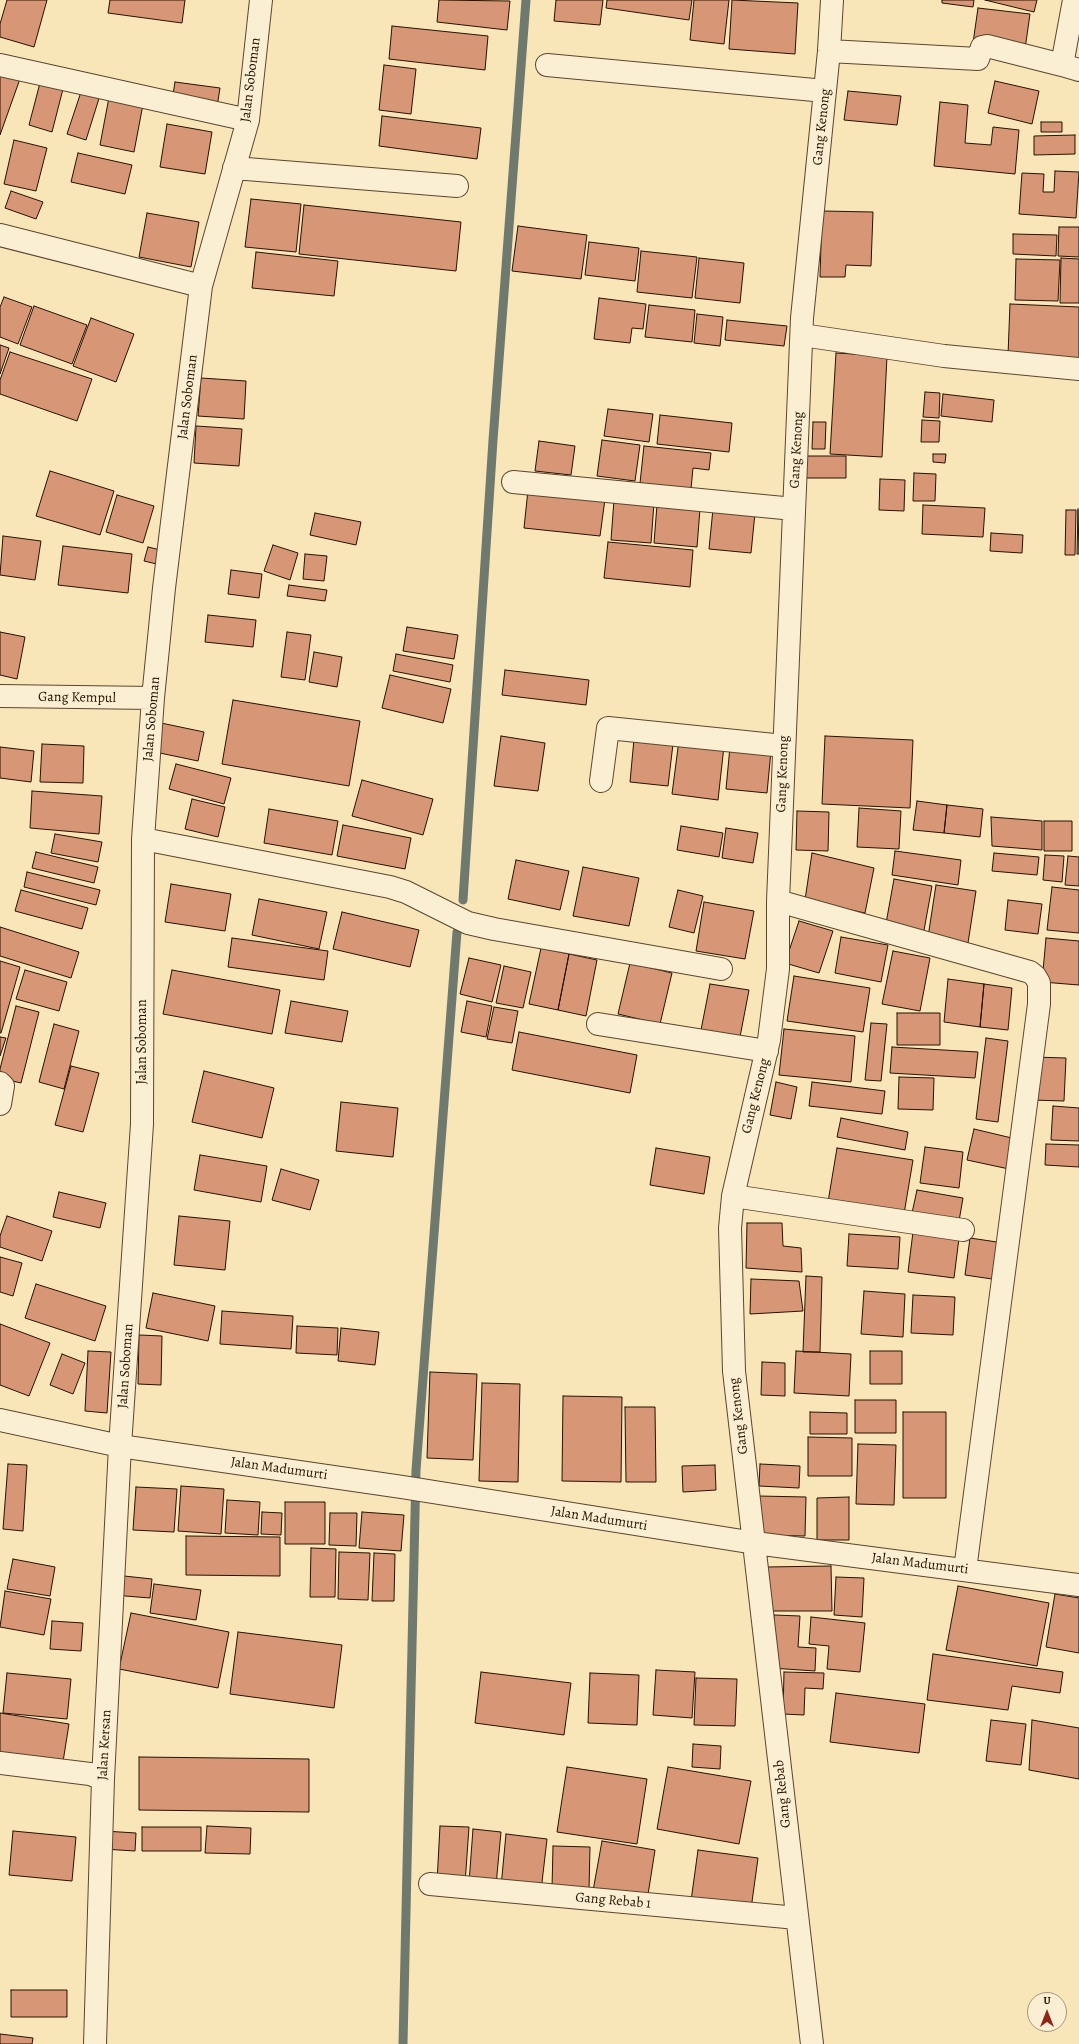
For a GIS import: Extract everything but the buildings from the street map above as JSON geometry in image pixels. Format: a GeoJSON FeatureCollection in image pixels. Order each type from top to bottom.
{"type":"FeatureCollection","features":[{"type":"Feature","properties":{"kind":"street","name":"Gang Kenong"},"geometry":{"type":"LineString","coordinates":[[755,1543],[734,1371],[730,1228],[733,1196],[767,1051],[778,969],[778,901],[802,318],[830,51],[832,0]]}},
{"type":"Feature","properties":{"kind":"street"},"geometry":{"type":"LineString","coordinates":[[830,51],[978,59],[982,47],[987,46],[1070,67],[1074,0]]}},
{"type":"Feature","properties":{"kind":"street","name":"Jalan Soboman"},"geometry":{"type":"LineString","coordinates":[[120,1446],[142,1124],[143,839],[153,698],[164,588],[202,286],[248,120],[255,1]]}},
{"type":"Feature","properties":{"kind":"street"},"geometry":{"type":"LineString","coordinates":[[0,65],[248,120]]}},
{"type":"Feature","properties":{"kind":"street"},"geometry":{"type":"LineString","coordinates":[[547,65],[825,91]]}},
{"type":"Feature","properties":{"kind":"street"},"geometry":{"type":"LineString","coordinates":[[234,168],[457,186]]}},
{"type":"Feature","properties":{"kind":"street"},"geometry":{"type":"LineString","coordinates":[[0,235],[202,286]]}},
{"type":"Feature","properties":{"kind":"street"},"geometry":{"type":"LineString","coordinates":[[802,335],[944,356],[1079,369]]}},
{"type":"Feature","properties":{"kind":"street"},"geometry":{"type":"LineString","coordinates":[[513,482],[794,509]]}},
{"type":"Feature","properties":{"kind":"street","name":"Gang Kempul"},"geometry":{"type":"LineString","coordinates":[[0,696],[153,698]]}},
{"type":"Feature","properties":{"kind":"street"},"geometry":{"type":"LineString","coordinates":[[601,781],[608,728],[784,746]]}},
{"type":"Feature","properties":{"kind":"street"},"geometry":{"type":"LineString","coordinates":[[143,839],[390,887],[406,892],[468,923],[494,929],[721,969]]}},
{"type":"Feature","properties":{"kind":"street"},"geometry":{"type":"LineString","coordinates":[[778,901],[1030,972],[1040,982],[1038,1012],[965,1570]]}},
{"type":"Feature","properties":{"kind":"street"},"geometry":{"type":"LineString","coordinates":[[598,1024],[767,1051]]}},
{"type":"Feature","properties":{"kind":"street"},"geometry":{"type":"LineString","coordinates":[[733,1196],[963,1230]]}},
{"type":"Feature","properties":{"kind":"street","name":"Jalan Madumurti"},"geometry":{"type":"LineString","coordinates":[[0,1420],[120,1446],[402,1487],[755,1543],[1079,1585]]}},
{"type":"Feature","properties":{"kind":"street","name":"Jalan Kersan"},"geometry":{"type":"LineString","coordinates":[[95,2044],[103,1779],[120,1446]]}},
{"type":"Feature","properties":{"kind":"street","name":"Gang Rebab"},"geometry":{"type":"LineString","coordinates":[[755,1543],[812,2044]]}},
{"type":"Feature","properties":{"kind":"street"},"geometry":{"type":"LineString","coordinates":[[0,1763],[90,1774],[103,1779]]}},
{"type":"Feature","properties":{"kind":"street","name":"Gang Rebab 1"},"geometry":{"type":"LineString","coordinates":[[430,1884],[797,1918]]}},
{"type":"Feature","properties":{"kind":"waterway"},"geometry":{"type":"LineString","coordinates":[[463,900],[493,440],[526,0]]}},
{"type":"Feature","properties":{"kind":"waterway"},"geometry":{"type":"LineString","coordinates":[[403,2044],[416,1470],[457,932]]}}]}
